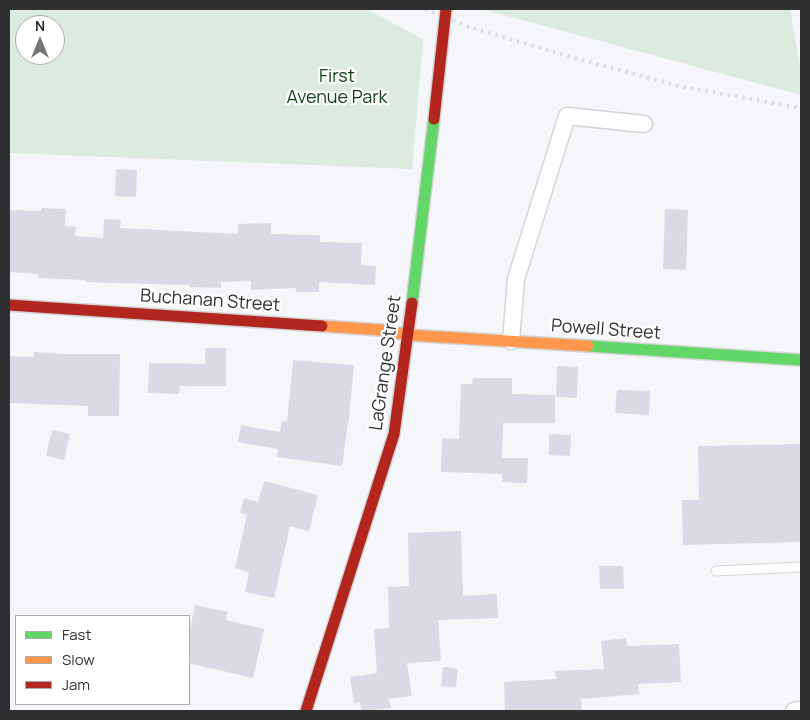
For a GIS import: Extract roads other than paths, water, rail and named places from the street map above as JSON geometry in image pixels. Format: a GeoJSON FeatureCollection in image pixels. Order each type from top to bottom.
{"type":"FeatureCollection","features":[{"type":"Feature","properties":{"kind":"street","name":"LaGrange Street"},"geometry":{"type":"LineString","coordinates":[[306,711],[394,434],[408,335],[446,9]]}},
{"type":"Feature","properties":{"kind":"street"},"geometry":{"type":"LineString","coordinates":[[511,341],[516,279],[567,116],[644,124]]}},
{"type":"Feature","properties":{"kind":"street","name":"Buchanan Street"},"geometry":{"type":"LineString","coordinates":[[9,305],[381,330],[408,335]]}},
{"type":"Feature","properties":{"kind":"street","name":"Powell Street"},"geometry":{"type":"LineString","coordinates":[[408,335],[801,360]]}},
{"type":"Feature","properties":{"kind":"street"},"geometry":{"type":"LineString","coordinates":[[794,711],[801,710]]}},
{"type":"Feature","properties":{"kind":"lane"},"geometry":{"type":"LineString","coordinates":[[716,571],[801,567]]}},
{"type":"Feature","properties":{"kind":"railway"},"geometry":{"type":"LineString","coordinates":[[425,9],[469,27],[679,86],[801,108]]}},
{"type":"Feature","properties":{"kind":"park label","name":"First Avenue Park"},"geometry":{"type":"Point","coordinates":[337,87]}}]}
